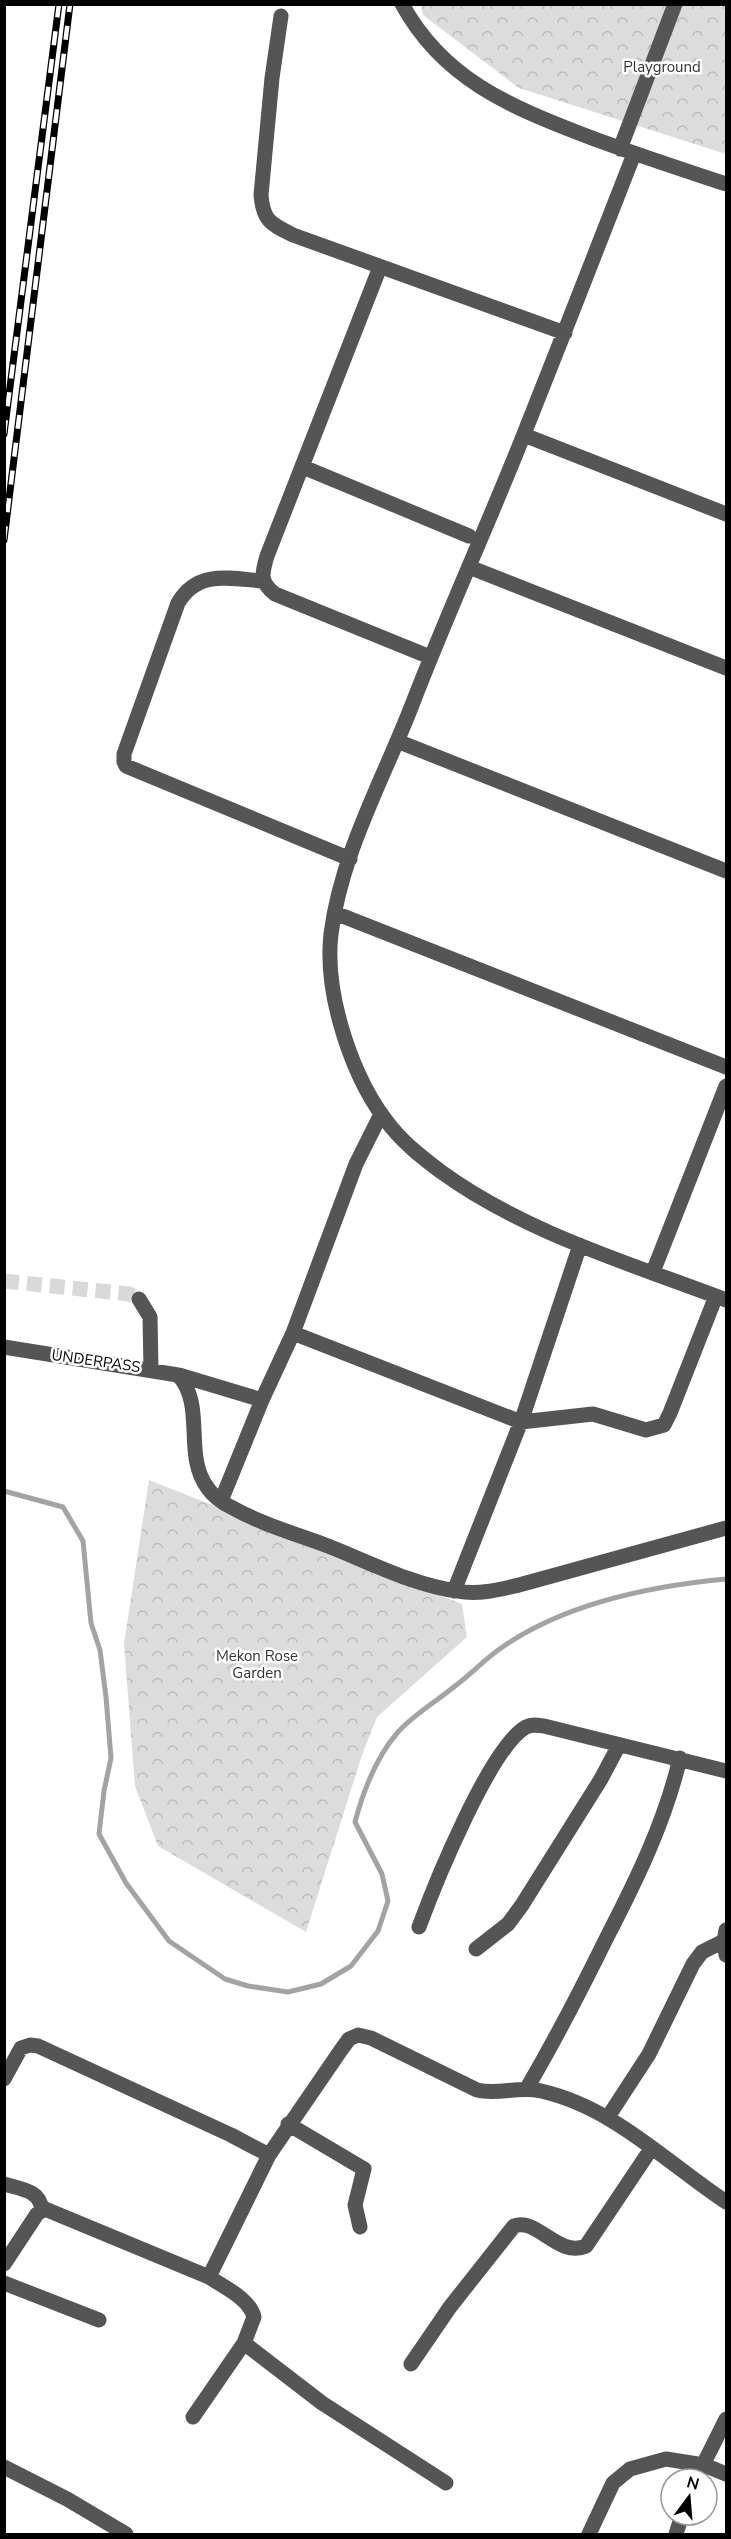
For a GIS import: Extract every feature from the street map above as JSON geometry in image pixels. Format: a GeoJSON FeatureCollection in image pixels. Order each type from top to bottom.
{"type":"FeatureCollection","features":[{"type":"Feature","properties":{"kind":"street"},"geometry":{"type":"LineString","coordinates":[[402,4],[430,45],[467,79],[496,98],[533,115],[627,151],[726,184]]}},
{"type":"Feature","properties":{"kind":"street"},"geometry":{"type":"LineString","coordinates":[[293,1333],[521,1422],[592,1414],[646,1430],[664,1425],[721,1298],[580,1245],[488,1203],[419,1155],[395,1132],[381,1114],[356,1064],[343,1032],[334,996],[330,965],[335,913],[350,859],[430,657],[524,435],[564,333],[675,4]]}},
{"type":"Feature","properties":{"kind":"street"},"geometry":{"type":"LineString","coordinates":[[280,16],[261,195],[262,211],[275,227],[564,333]]}},
{"type":"Feature","properties":{"kind":"street"},"geometry":{"type":"LineString","coordinates":[[262,581],[267,556],[380,267]]}},
{"type":"Feature","properties":{"kind":"street"},"geometry":{"type":"LineString","coordinates":[[524,435],[726,514]]}},
{"type":"Feature","properties":{"kind":"street"},"geometry":{"type":"LineString","coordinates":[[303,467],[469,536]]}},
{"type":"Feature","properties":{"kind":"street"},"geometry":{"type":"LineString","coordinates":[[469,567],[726,668]]}},
{"type":"Feature","properties":{"kind":"street"},"geometry":{"type":"LineString","coordinates":[[350,859],[126,766],[124,754],[178,603],[184,592],[205,579],[262,581],[275,594],[430,657]]}},
{"type":"Feature","properties":{"kind":"street"},"geometry":{"type":"LineString","coordinates":[[398,741],[726,871]]}},
{"type":"Feature","properties":{"kind":"street"},"geometry":{"type":"LineString","coordinates":[[335,913],[726,1067]]}},
{"type":"Feature","properties":{"kind":"street"},"geometry":{"type":"LineString","coordinates":[[653,1272],[720,1119],[726,1086]]}},
{"type":"Feature","properties":{"kind":"street"},"geometry":{"type":"LineString","coordinates":[[221,1501],[262,1400],[293,1333],[356,1164],[381,1114]]}},
{"type":"Feature","properties":{"kind":"street"},"geometry":{"type":"LineString","coordinates":[[454,1591],[521,1422],[580,1245]]}},
{"type":"Feature","properties":{"kind":"street","name":"UNDERPASS"},"geometry":{"type":"LineString","coordinates":[[4,1347],[151,1370],[150,1317],[139,1299]]}},
{"type":"Feature","properties":{"kind":"street"},"geometry":{"type":"LineString","coordinates":[[151,1370],[178,1375],[262,1400]]}},
{"type":"Feature","properties":{"kind":"street"},"geometry":{"type":"LineString","coordinates":[[178,1375],[188,1386],[194,1440],[202,1478],[207,1488],[221,1501],[241,1512],[416,1580],[454,1591],[488,1592],[519,1585],[726,1528]]}},
{"type":"Feature","properties":{"kind":"street"},"geometry":{"type":"LineString","coordinates":[[419,1927],[434,1888],[482,1784],[520,1731],[535,1725],[680,1758],[726,1772]]}},
{"type":"Feature","properties":{"kind":"street"},"geometry":{"type":"LineString","coordinates":[[476,1949],[508,1924],[522,1905],[601,1779],[619,1745]]}},
{"type":"Feature","properties":{"kind":"street"},"geometry":{"type":"LineString","coordinates":[[527,2088],[627,1899],[669,1802],[680,1758]]}},
{"type":"Feature","properties":{"kind":"street"},"geometry":{"type":"LineString","coordinates":[[608,2117],[649,2054],[693,1964],[702,1953],[726,1942]]}},
{"type":"Feature","properties":{"kind":"street"},"geometry":{"type":"LineString","coordinates":[[209,2277],[269,2155],[288,2124],[341,2049],[350,2039],[358,2035],[371,2038],[477,2090],[493,2092],[527,2088],[560,2096],[608,2117],[726,2202]]}},
{"type":"Feature","properties":{"kind":"street"},"geometry":{"type":"LineString","coordinates":[[4,2079],[21,2048],[30,2044],[38,2046],[231,2135],[269,2155]]}},
{"type":"Feature","properties":{"kind":"street"},"geometry":{"type":"LineString","coordinates":[[288,2124],[364,2169],[356,2205],[360,2227]]}},
{"type":"Feature","properties":{"kind":"street"},"geometry":{"type":"LineString","coordinates":[[411,2364],[450,2307],[514,2226],[526,2225],[568,2248],[579,2249],[586,2246],[651,2149]]}},
{"type":"Feature","properties":{"kind":"street"},"geometry":{"type":"LineString","coordinates":[[4,2184],[36,2194],[41,2201],[42,2210],[4,2264]]}},
{"type":"Feature","properties":{"kind":"street"},"geometry":{"type":"LineString","coordinates":[[42,2210],[55,2212],[209,2277],[242,2300],[254,2313],[252,2328],[244,2343],[194,2417]]}},
{"type":"Feature","properties":{"kind":"street"},"geometry":{"type":"LineString","coordinates":[[4,2283],[99,2320]]}},
{"type":"Feature","properties":{"kind":"street"},"geometry":{"type":"LineString","coordinates":[[244,2343],[322,2403],[446,2482]]}},
{"type":"Feature","properties":{"kind":"street"},"geometry":{"type":"LineString","coordinates":[[704,2465],[726,2419]]}},
{"type":"Feature","properties":{"kind":"street"},"geometry":{"type":"LineString","coordinates":[[588,2535],[613,2483],[630,2469],[666,2459],[704,2465],[726,2474]]}},
{"type":"Feature","properties":{"kind":"street"},"geometry":{"type":"LineString","coordinates":[[4,2467],[67,2499],[126,2535]]}},
{"type":"Feature","properties":{"kind":"green space","name":"Playground"},"geometry":{"type":"Polygon","coordinates":[[[421,5],[726,5],[726,154],[519,88],[423,15],[421,5]]]}},
{"type":"Feature","properties":{"kind":"green space","name":"Mekon Rose Garden"},"geometry":{"type":"Polygon","coordinates":[[[149,1480],[462,1604],[467,1637],[377,1717],[362,1755],[306,1932],[158,1846],[135,1786],[124,1644],[149,1480]]]}},
{"type":"Feature","properties":{"kind":"waterway"},"geometry":{"type":"LineString","coordinates":[[4,1491],[63,1507],[83,1541],[91,1623],[100,1650],[111,1758],[99,1834],[126,1883],[169,1941],[225,1979],[248,1986],[288,1992],[321,1984],[351,1966],[378,1931],[388,1901],[382,1874],[355,1822],[377,1763],[390,1742],[404,1726],[501,1648],[552,1619],[580,1608],[638,1592],[726,1579]]}},
{"type":"Feature","properties":{"kind":"tunnel"},"geometry":{"type":"LineString","coordinates":[[4,1281],[129,1294],[139,1299]]}},
{"type":"Feature","properties":{"kind":"railway"},"geometry":{"type":"LineString","coordinates":[[4,434],[59,4]]}},
{"type":"Feature","properties":{"kind":"railway"},"geometry":{"type":"LineString","coordinates":[[4,540],[70,4]]}}]}
